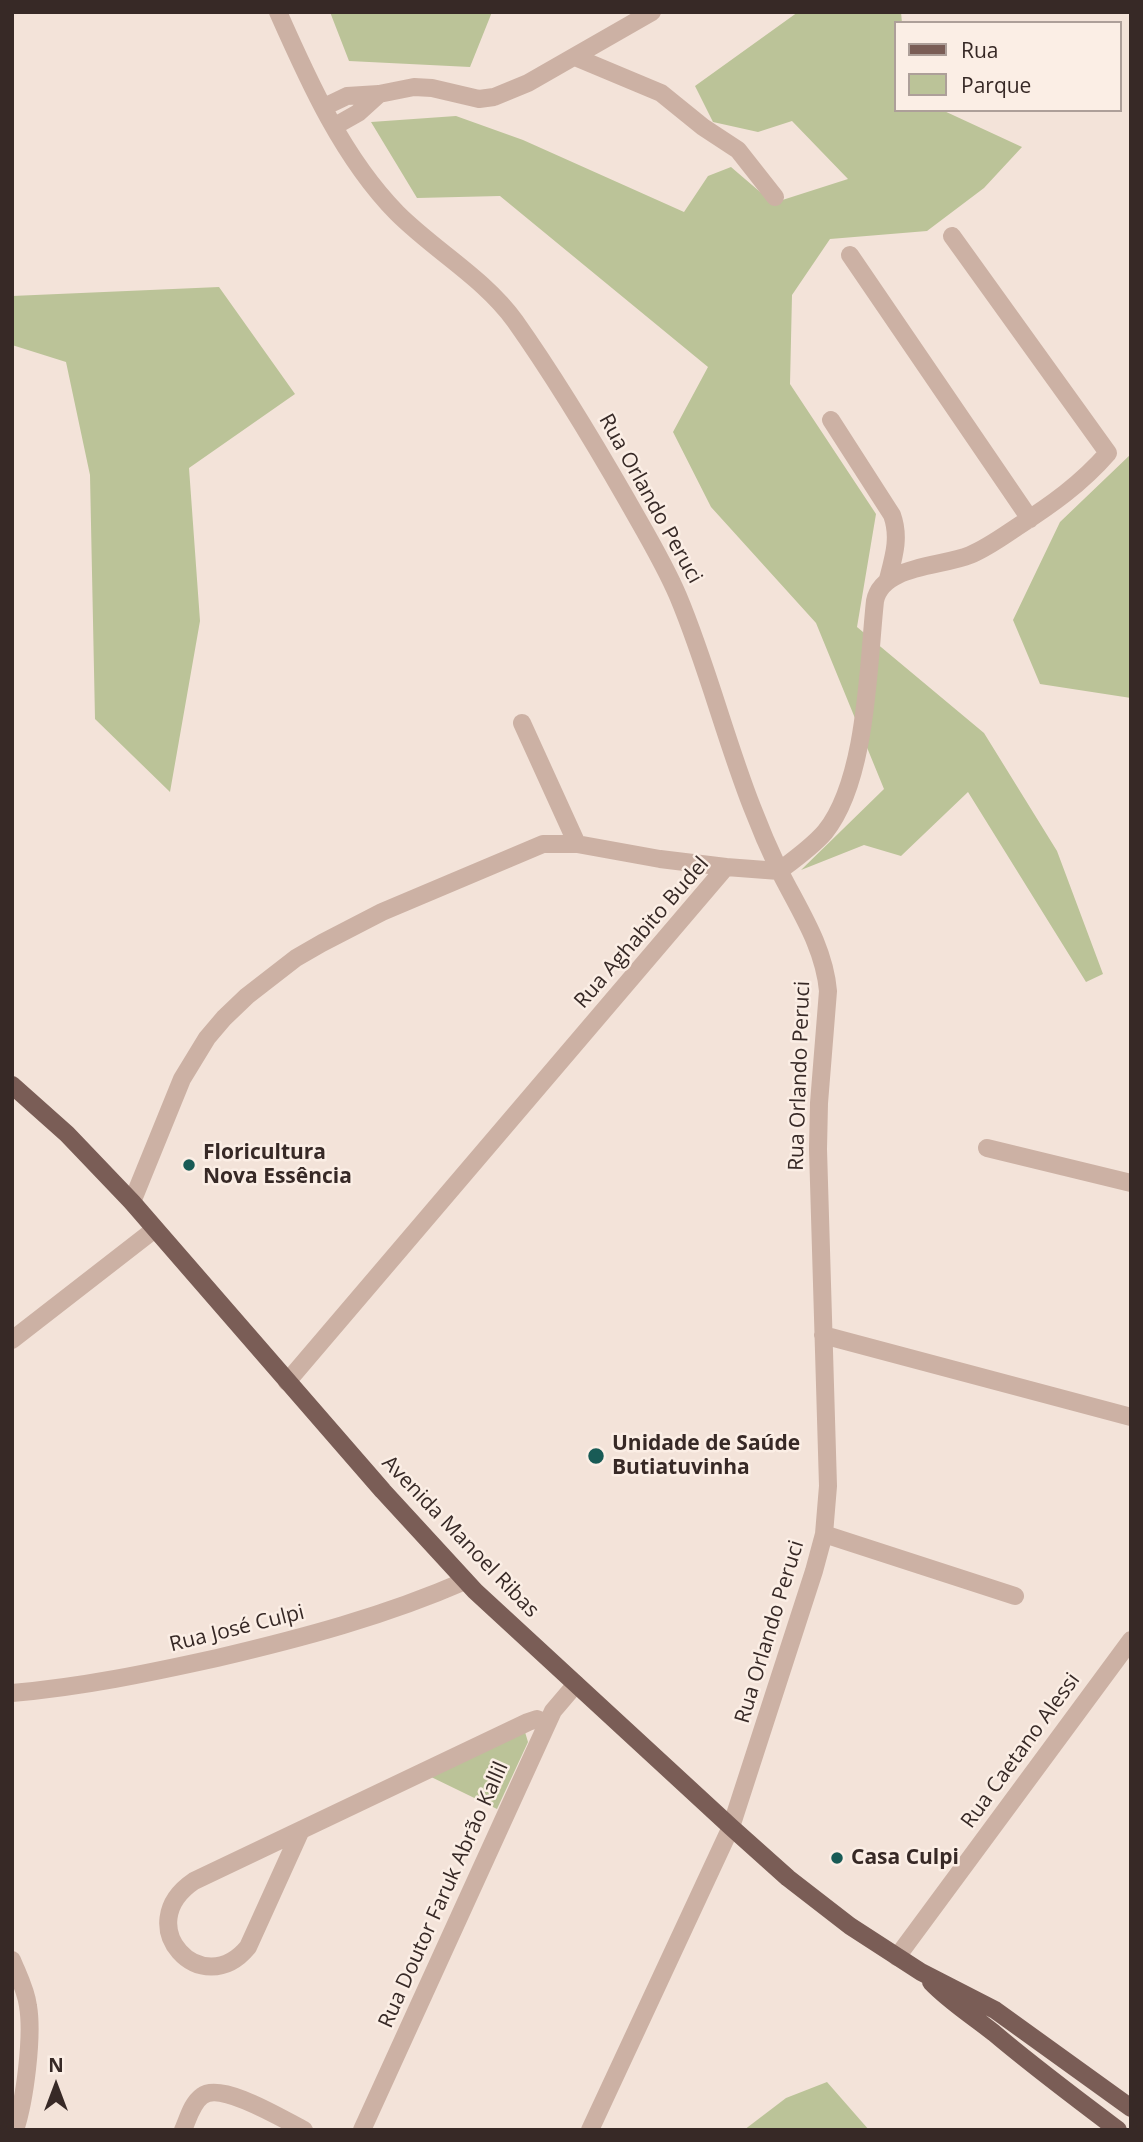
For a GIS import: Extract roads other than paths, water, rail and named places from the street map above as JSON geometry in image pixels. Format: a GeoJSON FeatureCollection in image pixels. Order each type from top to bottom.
{"type":"FeatureCollection","features":[{"type":"Feature","properties":{"kind":"main road","name":"Avenida Manoel Ribas"},"geometry":{"type":"LineString","coordinates":[[12,1084],[67,1134],[132,1202],[287,1382],[465,1581],[731,1828],[819,1904],[921,1972],[995,2010],[1131,2108]]}},
{"type":"Feature","properties":{"kind":"main road","name":"Avenida Manoel Ribas"},"geometry":{"type":"LineString","coordinates":[[921,1972],[948,1999],[1118,2130]]}},
{"type":"Feature","properties":{"kind":"main road"},"geometry":{"type":"LineString","coordinates":[[1027,2062],[1040,2059],[1051,2062],[1111,2094]]}},
{"type":"Feature","properties":{"kind":"street","name":"Rua Orlando Peruci"},"geometry":{"type":"LineString","coordinates":[[278,12],[324,107],[362,170],[397,212],[481,284],[512,318],[577,412],[667,570],[679,597],[736,766],[779,871],[810,928],[826,972],[828,991],[818,1149],[828,1486],[824,1534],[731,1828],[590,2130]]}},
{"type":"Feature","properties":{"kind":"street"},"geometry":{"type":"LineString","coordinates":[[324,107],[347,96],[379,94],[414,87],[432,88],[479,99],[494,97],[528,83],[652,12]]}},
{"type":"Feature","properties":{"kind":"street"},"geometry":{"type":"LineString","coordinates":[[575,57],[650,86],[661,93],[703,127],[738,150],[775,197]]}},
{"type":"Feature","properties":{"kind":"street"},"geometry":{"type":"LineString","coordinates":[[335,125],[358,113],[379,94]]}},
{"type":"Feature","properties":{"kind":"street"},"geometry":{"type":"LineString","coordinates":[[779,871],[825,831],[845,795],[863,720],[875,601],[881,584],[888,579],[971,555],[1030,519],[1076,486],[1108,453],[952,236]]}},
{"type":"Feature","properties":{"kind":"street"},"geometry":{"type":"LineString","coordinates":[[850,255],[1030,519]]}},
{"type":"Feature","properties":{"kind":"street"},"geometry":{"type":"LineString","coordinates":[[831,420],[892,515],[896,526],[897,541],[888,579]]}},
{"type":"Feature","properties":{"kind":"street"},"geometry":{"type":"LineString","coordinates":[[522,723],[577,844]]}},
{"type":"Feature","properties":{"kind":"street"},"geometry":{"type":"LineString","coordinates":[[132,1202],[194,1058],[224,1018],[272,975],[322,943],[406,901],[543,844],[577,844],[660,859],[726,867]]}},
{"type":"Feature","properties":{"kind":"street","name":"Rua Aghabito Budel"},"geometry":{"type":"LineString","coordinates":[[287,1382],[726,867],[779,871]]}},
{"type":"Feature","properties":{"kind":"street"},"geometry":{"type":"LineString","coordinates":[[987,1148],[1131,1183]]}},
{"type":"Feature","properties":{"kind":"street"},"geometry":{"type":"LineString","coordinates":[[12,1340],[155,1229]]}},
{"type":"Feature","properties":{"kind":"street"},"geometry":{"type":"LineString","coordinates":[[823,1335],[1131,1417]]}},
{"type":"Feature","properties":{"kind":"street"},"geometry":{"type":"LineString","coordinates":[[824,1534],[1015,1596]]}},
{"type":"Feature","properties":{"kind":"street","name":"Rua José Culpi"},"geometry":{"type":"LineString","coordinates":[[12,1693],[87,1685],[251,1650],[382,1614],[465,1581]]}},
{"type":"Feature","properties":{"kind":"street","name":"Rua Caetano Alessi"},"geometry":{"type":"LineString","coordinates":[[897,1957],[1131,1640]]}},
{"type":"Feature","properties":{"kind":"street","name":"Rua Doutor Faruk Abrão Kallil"},"geometry":{"type":"LineString","coordinates":[[362,2130],[547,1723],[553,1711],[576,1684]]}},
{"type":"Feature","properties":{"kind":"street"},"geometry":{"type":"LineString","coordinates":[[301,1830],[248,1947],[230,1964],[220,1967],[195,1963],[177,1949],[171,1938],[168,1922],[170,1907],[175,1896],[194,1881],[301,1830],[528,1722],[537,1719],[547,1723]]}},
{"type":"Feature","properties":{"kind":"street"},"geometry":{"type":"LineString","coordinates":[[12,1960],[24,1991],[29,2017],[24,2093],[15,2130]]}},
{"type":"Feature","properties":{"kind":"street"},"geometry":{"type":"LineString","coordinates":[[183,2130],[196,2102],[211,2091],[230,2095],[304,2130]]}},
{"type":"Feature","properties":{"kind":"place","name":"Floricultura Nova Essência"},"geometry":{"type":"Point","coordinates":[189,1165]}},
{"type":"Feature","properties":{"kind":"place","name":"Unidade de Saúde Butiatuvinha"},"geometry":{"type":"Point","coordinates":[596,1456]}},
{"type":"Feature","properties":{"kind":"place","name":"Casa Culpi"},"geometry":{"type":"Point","coordinates":[837,1858]}}]}
